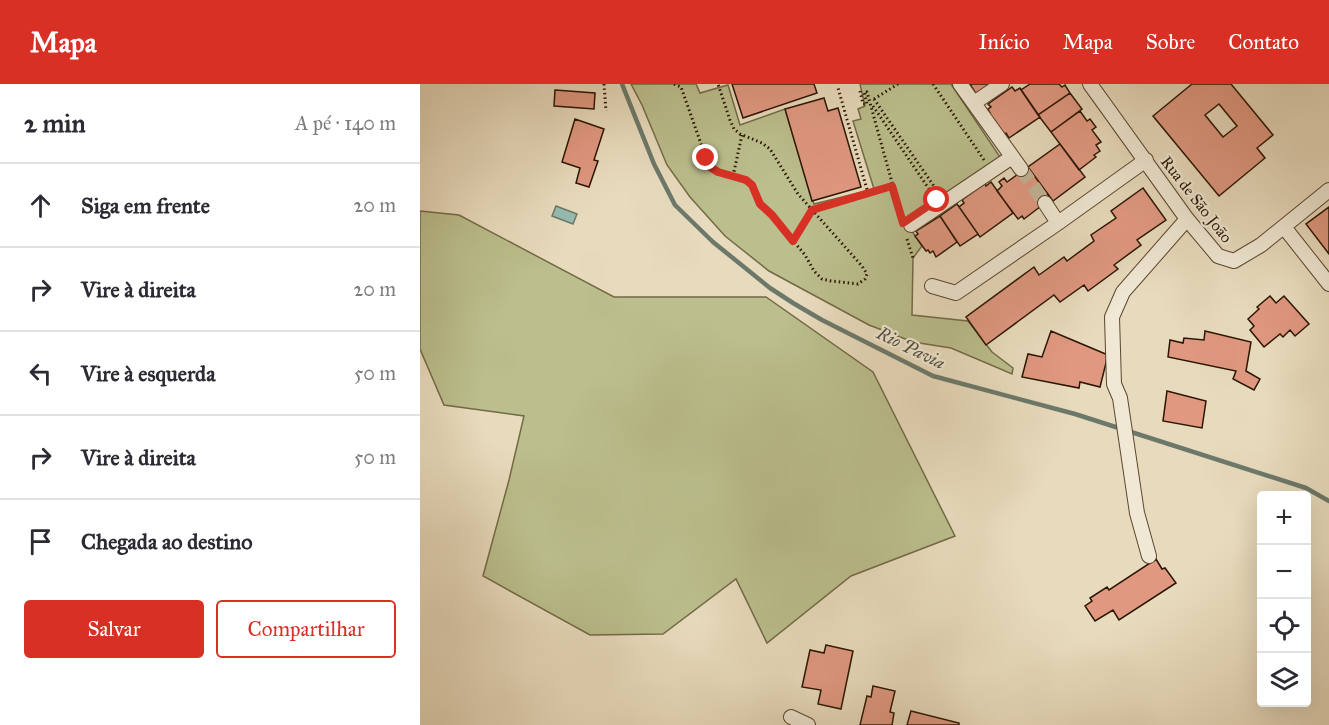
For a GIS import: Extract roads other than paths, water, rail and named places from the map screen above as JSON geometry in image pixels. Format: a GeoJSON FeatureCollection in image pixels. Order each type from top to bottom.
{"type":"FeatureCollection","features":[{"type":"Feature","properties":{"kind":"street"},"geometry":{"type":"LineString","coordinates":[[960,84],[1021,169]]}},
{"type":"Feature","properties":{"kind":"street"},"geometry":{"type":"LineString","coordinates":[[974,104],[1002,84]]}},
{"type":"Feature","properties":{"kind":"street","name":"Rua de São João"},"geometry":{"type":"LineString","coordinates":[[1090,84],[1187,219],[1218,256],[1234,261],[1261,245],[1329,190]]}},
{"type":"Feature","properties":{"kind":"street"},"geometry":{"type":"LineString","coordinates":[[906,226],[1012,157]]}},
{"type":"Feature","properties":{"kind":"street"},"geometry":{"type":"LineString","coordinates":[[932,286],[956,293],[1146,160]]}},
{"type":"Feature","properties":{"kind":"street"},"geometry":{"type":"LineString","coordinates":[[1045,203],[1058,223]]}},
{"type":"Feature","properties":{"kind":"street"},"geometry":{"type":"LineString","coordinates":[[1149,556],[1137,513],[1120,398],[1114,384],[1112,317],[1123,292],[1187,219]]}},
{"type":"Feature","properties":{"kind":"street"},"geometry":{"type":"LineString","coordinates":[[1284,226],[1329,284]]}},
{"type":"Feature","properties":{"kind":"street"},"geometry":{"type":"LineString","coordinates":[[791,717],[808,725]]}},
{"type":"Feature","properties":{"kind":"water"},"geometry":{"type":"Polygon","coordinates":[[[556,206],[577,214],[573,224],[552,216],[556,206]]]}},
{"type":"Feature","properties":{"kind":"waterway","name":"Rio Pavia"},"geometry":{"type":"LineString","coordinates":[[622,84],[654,164],[675,205],[713,242],[770,288],[793,303],[933,376],[1075,414],[1306,488],[1329,501]]}},
{"type":"Feature","properties":{"kind":"tunnel"},"geometry":{"type":"LineString","coordinates":[[1021,169],[1045,203]]}}]}
